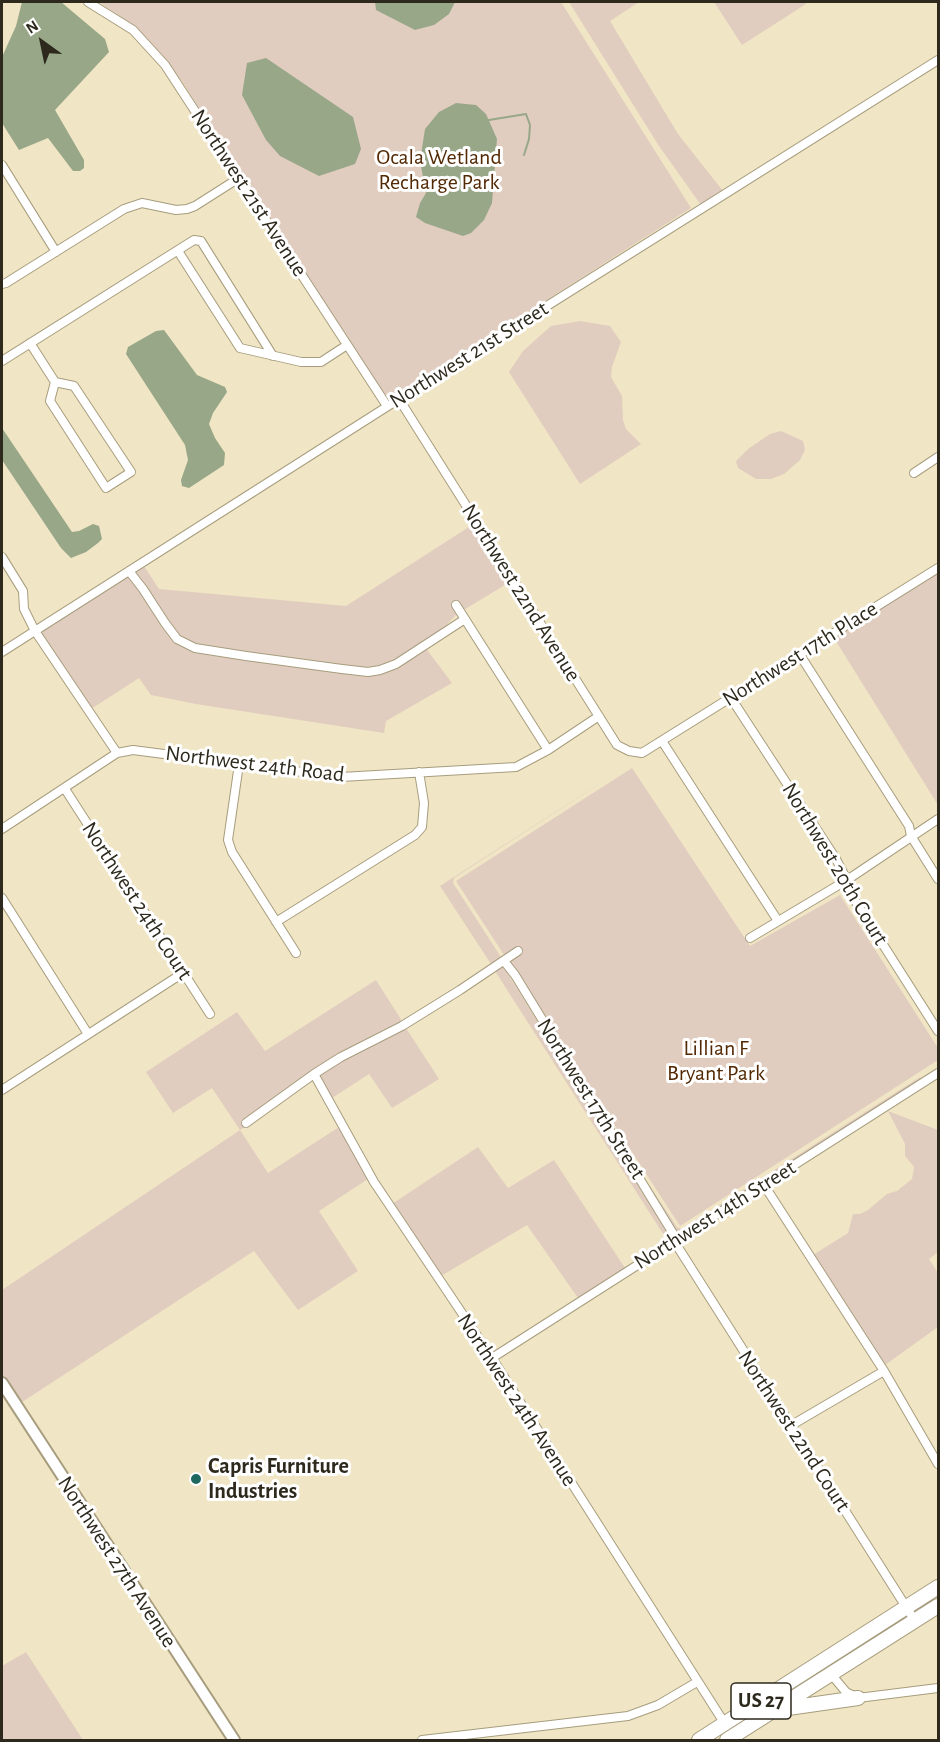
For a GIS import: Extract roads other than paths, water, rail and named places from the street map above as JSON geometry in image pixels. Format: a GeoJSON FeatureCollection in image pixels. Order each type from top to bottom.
{"type":"FeatureCollection","features":[{"type":"Feature","properties":{"kind":"highway","name":"US 27"},"geometry":{"type":"LineString","coordinates":[[699,1740],[939,1587]]}},
{"type":"Feature","properties":{"kind":"highway","name":"US 27"},"geometry":{"type":"LineString","coordinates":[[732,1739],[939,1606]]}},
{"type":"Feature","properties":{"kind":"highway"},"geometry":{"type":"LineString","coordinates":[[776,1710],[858,1698]]}},
{"type":"Feature","properties":{"kind":"street","name":"Northwest 21st Avenue"},"geometry":{"type":"LineString","coordinates":[[88,2],[133,30],[165,65],[387,406]]}},
{"type":"Feature","properties":{"kind":"street","name":"Northwest 21st Street"},"geometry":{"type":"LineString","coordinates":[[2,652],[387,406],[939,60]]}},
{"type":"Feature","properties":{"kind":"street"},"geometry":{"type":"LineString","coordinates":[[2,165],[56,252]]}},
{"type":"Feature","properties":{"kind":"street"},"geometry":{"type":"LineString","coordinates":[[2,284],[124,209],[142,203],[176,210],[187,209],[240,177]]}},
{"type":"Feature","properties":{"kind":"street"},"geometry":{"type":"LineString","coordinates":[[2,361],[194,240],[201,241],[273,356]]}},
{"type":"Feature","properties":{"kind":"street"},"geometry":{"type":"LineString","coordinates":[[178,250],[240,348],[301,362],[321,362],[347,345]]}},
{"type":"Feature","properties":{"kind":"street"},"geometry":{"type":"LineString","coordinates":[[30,343],[55,382],[74,386],[131,472],[106,488],[50,401],[55,382]]}},
{"type":"Feature","properties":{"kind":"street","name":"Northwest 22nd Avenue"},"geometry":{"type":"LineString","coordinates":[[399,399],[617,745],[629,751],[642,753],[662,741]]}},
{"type":"Feature","properties":{"kind":"street"},"geometry":{"type":"LineString","coordinates":[[914,473],[939,457]]}},
{"type":"Feature","properties":{"kind":"street"},"geometry":{"type":"LineString","coordinates":[[2,557],[23,591],[24,609],[35,631],[117,753],[2,829]]}},
{"type":"Feature","properties":{"kind":"street","name":"Northwest 17th Place"},"geometry":{"type":"LineString","coordinates":[[662,741],[939,568]]}},
{"type":"Feature","properties":{"kind":"street"},"geometry":{"type":"LineString","coordinates":[[129,571],[177,639],[195,648],[246,656],[368,672],[380,670],[396,664],[465,619]]}},
{"type":"Feature","properties":{"kind":"street"},"geometry":{"type":"LineString","coordinates":[[456,604],[548,750]]}},
{"type":"Feature","properties":{"kind":"street"},"geometry":{"type":"LineString","coordinates":[[800,655],[909,826],[912,836],[939,879]]}},
{"type":"Feature","properties":{"kind":"street","name":"Northwest 20th Court"},"geometry":{"type":"LineString","coordinates":[[731,698],[847,880],[847,888],[939,1031]]}},
{"type":"Feature","properties":{"kind":"street","name":"Northwest 24th Road"},"geometry":{"type":"LineString","coordinates":[[117,753],[133,750],[341,777],[516,767],[548,750],[599,716]]}},
{"type":"Feature","properties":{"kind":"street"},"geometry":{"type":"LineString","coordinates":[[662,741],[778,921]]}},
{"type":"Feature","properties":{"kind":"street"},"geometry":{"type":"LineString","coordinates":[[239,764],[228,840],[232,852],[297,953]]}},
{"type":"Feature","properties":{"kind":"street"},"geometry":{"type":"LineString","coordinates":[[276,922],[415,836],[422,827],[424,803],[419,772]]}},
{"type":"Feature","properties":{"kind":"street","name":"Northwest 24th Court"},"geometry":{"type":"LineString","coordinates":[[65,789],[210,1014]]}},
{"type":"Feature","properties":{"kind":"street"},"geometry":{"type":"LineString","coordinates":[[750,938],[847,880],[939,819]]}},
{"type":"Feature","properties":{"kind":"street"},"geometry":{"type":"LineString","coordinates":[[2,898],[88,1034]]}},
{"type":"Feature","properties":{"kind":"street"},"geometry":{"type":"LineString","coordinates":[[246,1123],[314,1074],[341,1057],[402,1026],[518,951]]}},
{"type":"Feature","properties":{"kind":"street","name":"Northwest 17th Street"},"geometry":{"type":"LineString","coordinates":[[504,961],[675,1240]]}},
{"type":"Feature","properties":{"kind":"street"},"geometry":{"type":"LineString","coordinates":[[2,1090],[183,973]]}},
{"type":"Feature","properties":{"kind":"street","name":"Northwest 14th Street"},"geometry":{"type":"LineString","coordinates":[[492,1358],[939,1073]]}},
{"type":"Feature","properties":{"kind":"street","name":"Northwest 24th Avenue"},"geometry":{"type":"LineString","coordinates":[[314,1074],[374,1182],[492,1358],[725,1724]]}},
{"type":"Feature","properties":{"kind":"street"},"geometry":{"type":"LineString","coordinates":[[764,1185],[884,1371],[939,1464]]}},
{"type":"Feature","properties":{"kind":"street","name":"Northwest 22nd Court"},"geometry":{"type":"LineString","coordinates":[[675,1240],[790,1426],[915,1620]]}},
{"type":"Feature","properties":{"kind":"street"},"geometry":{"type":"LineString","coordinates":[[790,1426],[884,1371]]}},
{"type":"Feature","properties":{"kind":"street","name":"Northwest 27th Avenue"},"geometry":{"type":"LineString","coordinates":[[2,1383],[234,1740]]}},
{"type":"Feature","properties":{"kind":"street"},"geometry":{"type":"LineString","coordinates":[[831,1674],[846,1692],[858,1698],[939,1688]]}},
{"type":"Feature","properties":{"kind":"street"},"geometry":{"type":"LineString","coordinates":[[422,1740],[628,1716],[658,1705],[697,1682]]}},
{"type":"Feature","properties":{"kind":"street"},"geometry":{"type":"LineString","coordinates":[[725,1724],[732,1739]]}},
{"type":"Feature","properties":{"kind":"waterway"},"geometry":{"type":"LineString","coordinates":[[489,120],[526,114],[530,125],[524,155]]}},
{"type":"Feature","properties":{"kind":"place","name":"Capris Furniture Industries"},"geometry":{"type":"Point","coordinates":[196,1479]}},
{"type":"Feature","properties":{"kind":"park label","name":"Ocala Wetland Recharge Park"},"geometry":{"type":"Point","coordinates":[439,170]}},
{"type":"Feature","properties":{"kind":"park label","name":"Lillian F Bryant Park"},"geometry":{"type":"Point","coordinates":[716,1060]}}]}
